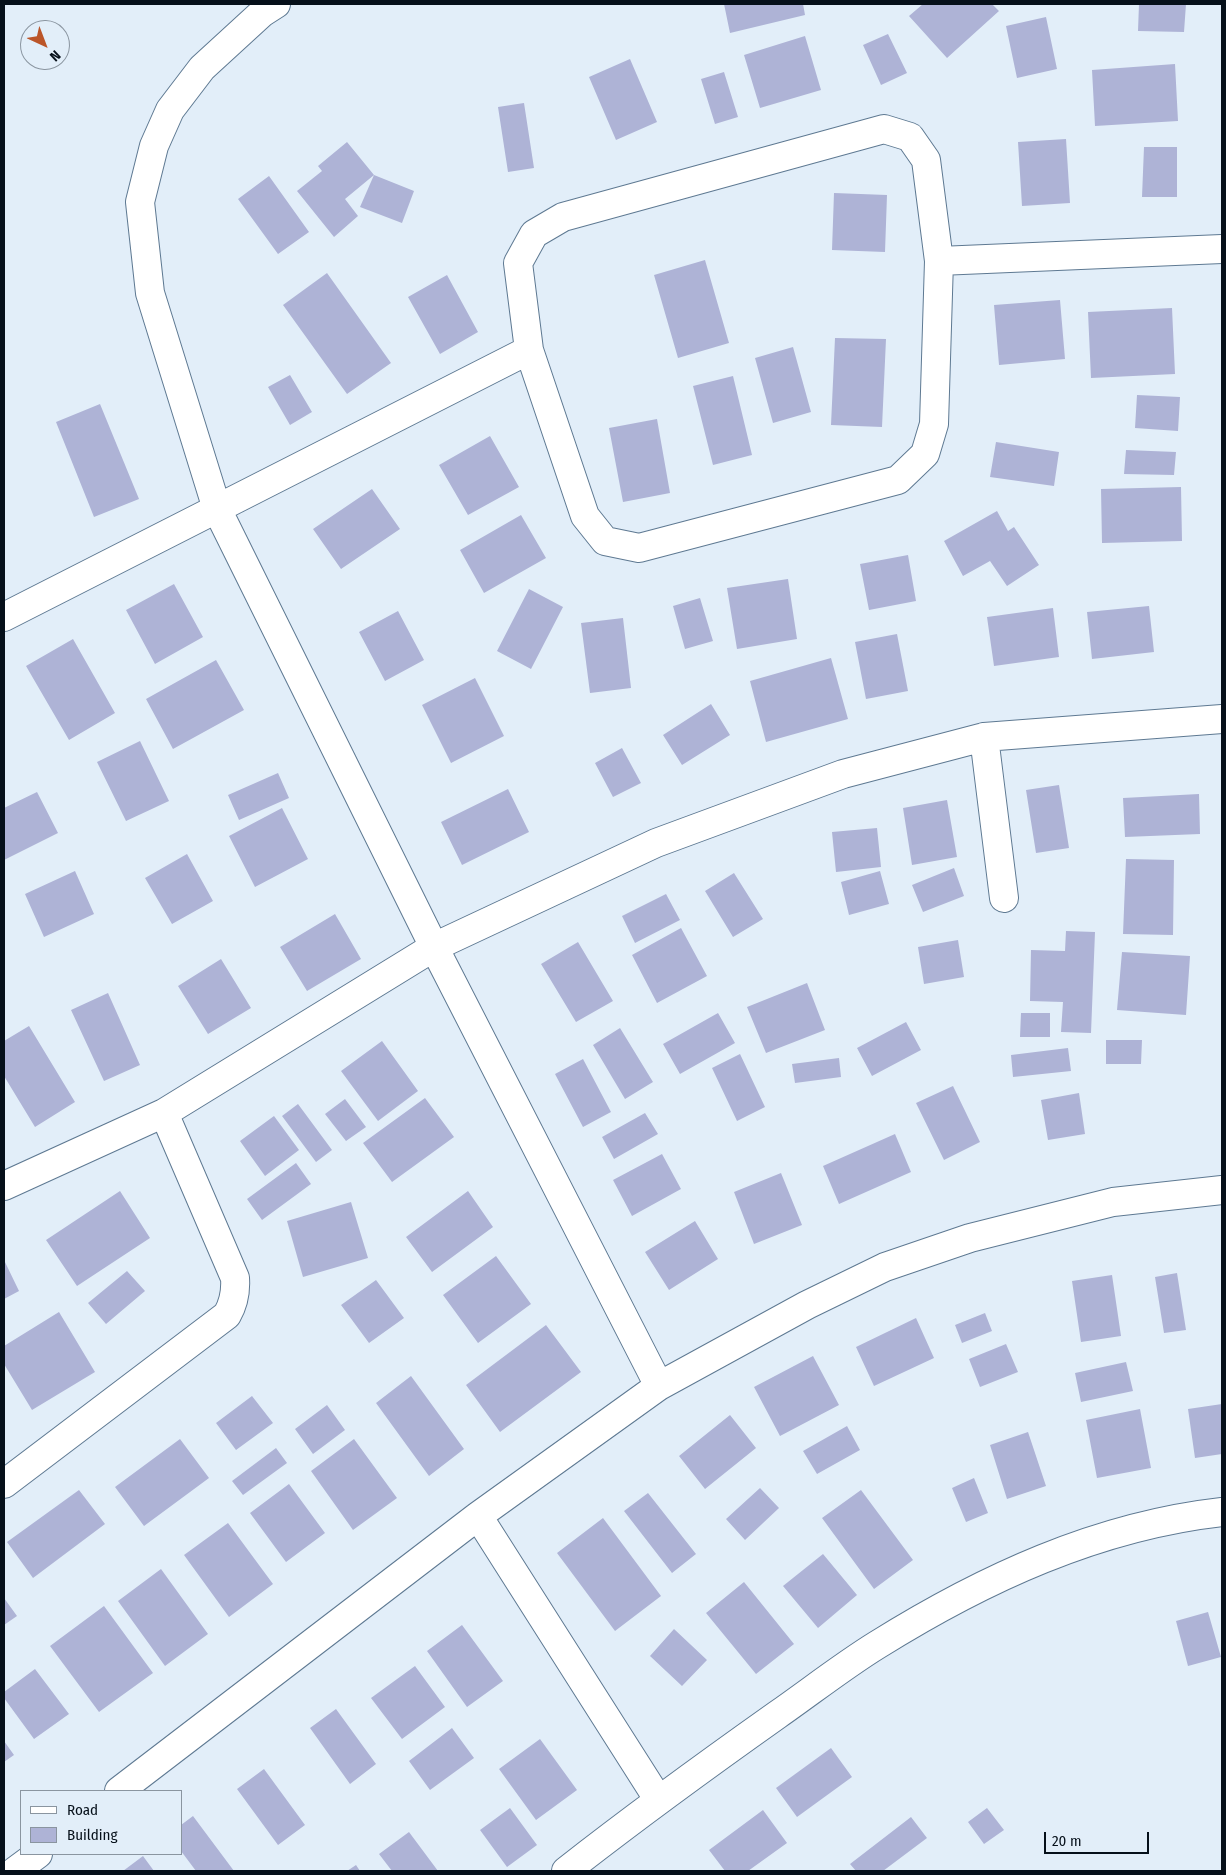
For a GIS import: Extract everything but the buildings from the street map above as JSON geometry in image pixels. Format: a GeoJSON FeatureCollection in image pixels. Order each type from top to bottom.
{"type":"FeatureCollection","features":[{"type":"Feature","properties":{"kind":"street"},"geometry":{"type":"LineString","coordinates":[[276,4],[262,13],[202,68],[170,110],[154,146],[140,202],[150,293],[217,508],[434,947],[659,1386]]}},
{"type":"Feature","properties":{"kind":"street"},"geometry":{"type":"LineString","coordinates":[[884,129],[910,137],[926,160],[939,261],[934,424],[925,454],[898,480],[639,548],[605,541],[585,516],[529,350],[518,263],[534,234],[563,217],[884,129]]}},
{"type":"Feature","properties":{"kind":"street"},"geometry":{"type":"LineString","coordinates":[[939,261],[1222,249]]}},
{"type":"Feature","properties":{"kind":"street"},"geometry":{"type":"LineString","coordinates":[[4,617],[529,350]]}},
{"type":"Feature","properties":{"kind":"street"},"geometry":{"type":"LineString","coordinates":[[4,1186],[164,1113],[434,947],[656,843],[843,774],[984,737],[1222,719]]}},
{"type":"Feature","properties":{"kind":"street"},"geometry":{"type":"LineString","coordinates":[[984,737],[1004,898]]}},
{"type":"Feature","properties":{"kind":"street"},"geometry":{"type":"LineString","coordinates":[[4,1484],[227,1315],[233,1304],[236,1289],[235,1278],[164,1113]]}},
{"type":"Feature","properties":{"kind":"street"},"geometry":{"type":"LineString","coordinates":[[120,1790],[478,1516],[659,1386],[807,1305],[885,1266],[970,1238],[1113,1202],[1222,1190]]}},
{"type":"Feature","properties":{"kind":"street"},"geometry":{"type":"LineString","coordinates":[[566,1871],[658,1799],[876,1645],[997,1577],[1086,1542],[1188,1516],[1222,1512]]}},
{"type":"Feature","properties":{"kind":"street"},"geometry":{"type":"LineString","coordinates":[[478,1516],[658,1799]]}},
{"type":"Feature","properties":{"kind":"street"},"geometry":{"type":"LineString","coordinates":[[15,1871],[37,1855]]}}]}
